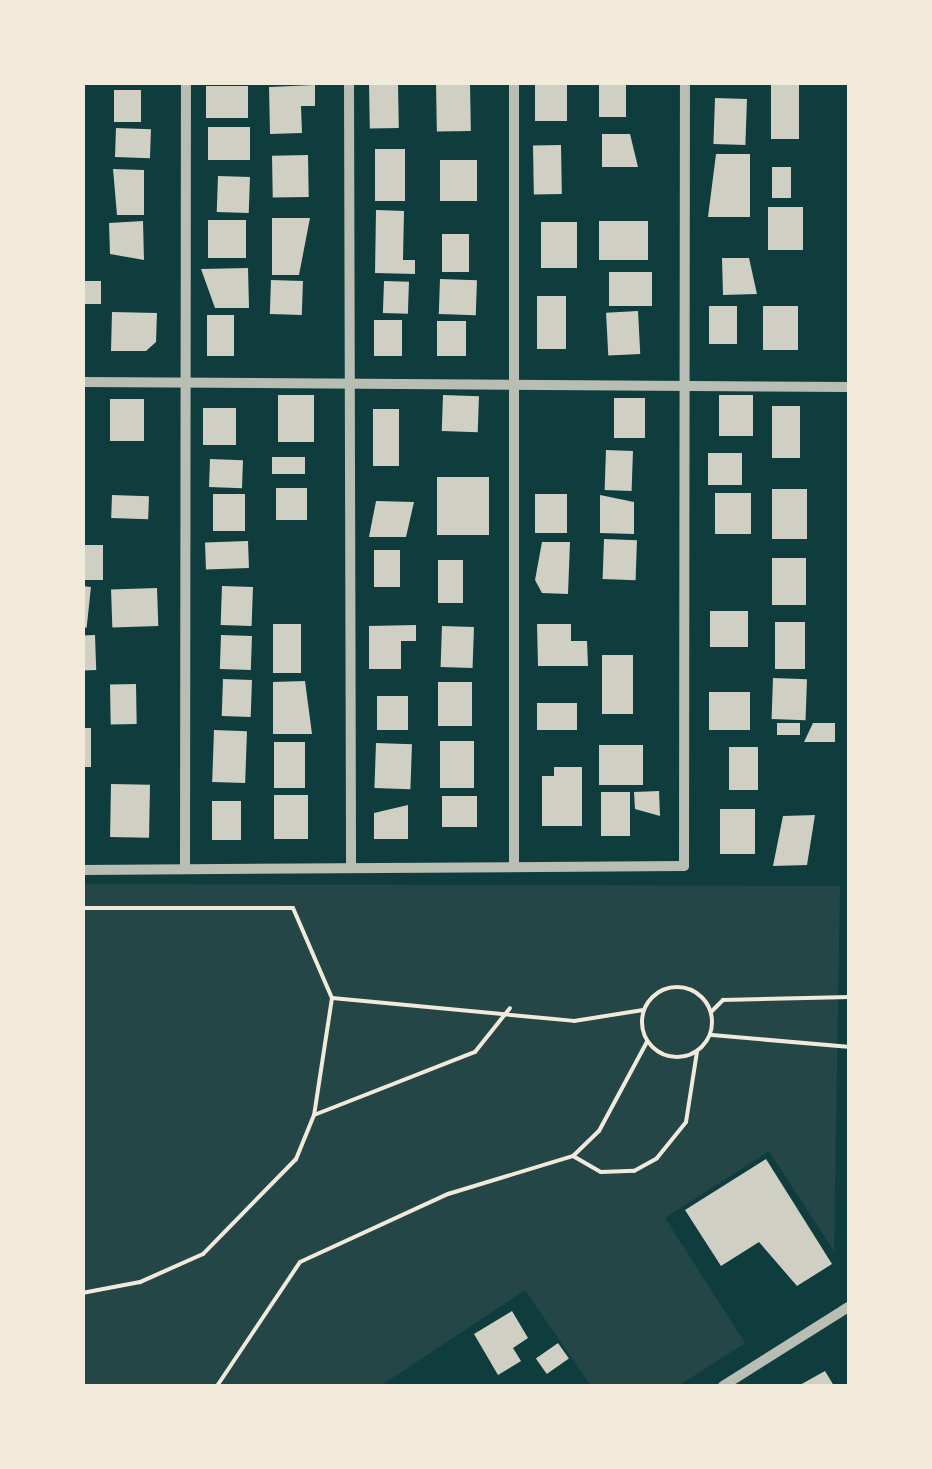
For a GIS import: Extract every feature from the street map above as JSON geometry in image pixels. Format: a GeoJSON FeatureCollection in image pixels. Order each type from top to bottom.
{"type":"FeatureCollection","features":[{"type":"Feature","properties":{"kind":"street"},"geometry":{"type":"LineString","coordinates":[[186,82],[186,868]]}},
{"type":"Feature","properties":{"kind":"street"},"geometry":{"type":"LineString","coordinates":[[349,82],[350,867]]}},
{"type":"Feature","properties":{"kind":"street"},"geometry":{"type":"LineString","coordinates":[[514,82],[514,866]]}},
{"type":"Feature","properties":{"kind":"street"},"geometry":{"type":"LineString","coordinates":[[82,870],[684,866],[688,382],[685,82]]}},
{"type":"Feature","properties":{"kind":"street"},"geometry":{"type":"LineString","coordinates":[[82,382],[514,380],[850,387]]}},
{"type":"Feature","properties":{"kind":"street"},"geometry":{"type":"LineString","coordinates":[[723,1386],[743,1381],[850,1306]]}},
{"type":"Feature","properties":{"kind":"path"},"geometry":{"type":"LineString","coordinates":[[82,908],[293,908],[332,998],[314,1115],[296,1159],[203,1254],[140,1282],[82,1293]]}},
{"type":"Feature","properties":{"kind":"path"},"geometry":{"type":"LineString","coordinates":[[332,998],[510,1008],[574,1021],[643,1010],[656,993],[678,986],[711,1012]]}},
{"type":"Feature","properties":{"kind":"path"},"geometry":{"type":"LineString","coordinates":[[574,1156],[601,1172],[634,1172],[657,1158],[686,1122],[697,1052],[710,1034],[711,1012],[723,1000],[850,997]]}},
{"type":"Feature","properties":{"kind":"path"},"geometry":{"type":"LineString","coordinates":[[314,1115],[475,1052],[510,1008]]}},
{"type":"Feature","properties":{"kind":"path"},"geometry":{"type":"LineString","coordinates":[[216,1386],[300,1262],[336,1238],[574,1156],[599,1131],[648,1042],[643,1010]]}},
{"type":"Feature","properties":{"kind":"path"},"geometry":{"type":"LineString","coordinates":[[710,1034],[850,1046]]}},
{"type":"Feature","properties":{"kind":"path"},"geometry":{"type":"LineString","coordinates":[[648,1042],[665,1056],[697,1052]]}},
{"type":"Feature","properties":{"kind":"shaded area"},"geometry":{"type":"Polygon","coordinates":[[[83,884],[840,886],[834,1251],[769,1151],[665,1218],[745,1343],[678,1386],[591,1386],[525,1290],[380,1386],[83,1386],[83,884]]]}},
{"type":"Feature","properties":{"kind":"building"},"geometry":{"type":"Polygon","coordinates":[[[398,82],[399,128],[370,128],[369,83],[398,82]]]}},
{"type":"Feature","properties":{"kind":"building"},"geometry":{"type":"Polygon","coordinates":[[[470,82],[471,131],[437,132],[436,83],[470,82]]]}},
{"type":"Feature","properties":{"kind":"building"},"geometry":{"type":"Polygon","coordinates":[[[535,82],[567,82],[567,121],[535,121],[535,82]]]}},
{"type":"Feature","properties":{"kind":"building"},"geometry":{"type":"Polygon","coordinates":[[[599,82],[626,82],[626,117],[599,117],[599,82]]]}},
{"type":"Feature","properties":{"kind":"building"},"geometry":{"type":"Polygon","coordinates":[[[771,82],[799,82],[799,139],[771,139],[771,82]]]}},
{"type":"Feature","properties":{"kind":"building"},"geometry":{"type":"Polygon","coordinates":[[[315,85],[315,106],[301,106],[302,133],[270,134],[269,87],[315,85]]]}},
{"type":"Feature","properties":{"kind":"building"},"geometry":{"type":"Polygon","coordinates":[[[206,86],[248,86],[248,118],[206,118],[206,86]]]}},
{"type":"Feature","properties":{"kind":"building"},"geometry":{"type":"Polygon","coordinates":[[[114,90],[141,90],[141,122],[114,122],[114,90]]]}},
{"type":"Feature","properties":{"kind":"building"},"geometry":{"type":"Polygon","coordinates":[[[715,98],[747,99],[745,145],[713,144],[715,98]]]}},
{"type":"Feature","properties":{"kind":"building"},"geometry":{"type":"Polygon","coordinates":[[[208,127],[250,127],[250,160],[208,160],[208,127]]]}},
{"type":"Feature","properties":{"kind":"building"},"geometry":{"type":"Polygon","coordinates":[[[116,128],[151,129],[150,158],[115,157],[116,128]]]}},
{"type":"Feature","properties":{"kind":"building"},"geometry":{"type":"Polygon","coordinates":[[[602,134],[630,134],[638,167],[602,167],[602,134]]]}},
{"type":"Feature","properties":{"kind":"building"},"geometry":{"type":"Polygon","coordinates":[[[533,145],[561,145],[562,194],[534,194],[533,145]]]}},
{"type":"Feature","properties":{"kind":"building"},"geometry":{"type":"Polygon","coordinates":[[[375,149],[405,149],[405,201],[375,201],[375,149]]]}},
{"type":"Feature","properties":{"kind":"building"},"geometry":{"type":"Polygon","coordinates":[[[716,154],[750,154],[750,217],[708,217],[716,154]]]}},
{"type":"Feature","properties":{"kind":"building"},"geometry":{"type":"Polygon","coordinates":[[[308,155],[309,197],[273,198],[272,156],[308,155]]]}},
{"type":"Feature","properties":{"kind":"building"},"geometry":{"type":"Polygon","coordinates":[[[440,160],[477,160],[477,201],[440,201],[440,160]]]}},
{"type":"Feature","properties":{"kind":"building"},"geometry":{"type":"Polygon","coordinates":[[[772,167],[791,167],[791,198],[772,198],[772,167]]]}},
{"type":"Feature","properties":{"kind":"building"},"geometry":{"type":"Polygon","coordinates":[[[113,169],[144,170],[144,215],[117,215],[113,169]]]}},
{"type":"Feature","properties":{"kind":"building"},"geometry":{"type":"Polygon","coordinates":[[[218,176],[250,177],[249,213],[217,212],[218,176]]]}},
{"type":"Feature","properties":{"kind":"building"},"geometry":{"type":"Polygon","coordinates":[[[768,207],[803,207],[803,250],[768,250],[768,207]]]}},
{"type":"Feature","properties":{"kind":"building"},"geometry":{"type":"Polygon","coordinates":[[[376,210],[404,211],[403,260],[415,260],[415,274],[375,273],[376,210]]]}},
{"type":"Feature","properties":{"kind":"building"},"geometry":{"type":"Polygon","coordinates":[[[272,218],[310,218],[299,275],[272,275],[272,218]]]}},
{"type":"Feature","properties":{"kind":"building"},"geometry":{"type":"Polygon","coordinates":[[[208,220],[246,220],[246,258],[208,258],[208,220]]]}},
{"type":"Feature","properties":{"kind":"building"},"geometry":{"type":"Polygon","coordinates":[[[143,221],[144,260],[110,254],[109,223],[143,221]]]}},
{"type":"Feature","properties":{"kind":"building"},"geometry":{"type":"Polygon","coordinates":[[[599,221],[648,221],[648,260],[599,260],[599,221]]]}},
{"type":"Feature","properties":{"kind":"building"},"geometry":{"type":"Polygon","coordinates":[[[541,222],[577,222],[577,268],[541,268],[541,222]]]}},
{"type":"Feature","properties":{"kind":"building"},"geometry":{"type":"Polygon","coordinates":[[[442,234],[469,234],[469,272],[442,272],[442,234]]]}},
{"type":"Feature","properties":{"kind":"building"},"geometry":{"type":"Polygon","coordinates":[[[722,258],[749,258],[757,294],[723,295],[722,258]]]}},
{"type":"Feature","properties":{"kind":"building"},"geometry":{"type":"Polygon","coordinates":[[[248,268],[249,308],[215,308],[201,269],[248,268]]]}},
{"type":"Feature","properties":{"kind":"building"},"geometry":{"type":"Polygon","coordinates":[[[609,272],[652,272],[652,306],[609,306],[609,272]]]}},
{"type":"Feature","properties":{"kind":"building"},"geometry":{"type":"Polygon","coordinates":[[[440,279],[477,280],[476,315],[439,314],[440,279]]]}},
{"type":"Feature","properties":{"kind":"building"},"geometry":{"type":"Polygon","coordinates":[[[271,280],[303,281],[302,315],[270,314],[271,280]]]}},
{"type":"Feature","properties":{"kind":"building"},"geometry":{"type":"Polygon","coordinates":[[[82,281],[101,281],[101,304],[82,304],[82,281]]]}},
{"type":"Feature","properties":{"kind":"building"},"geometry":{"type":"Polygon","coordinates":[[[384,281],[409,282],[408,314],[383,313],[384,281]]]}},
{"type":"Feature","properties":{"kind":"building"},"geometry":{"type":"Polygon","coordinates":[[[537,296],[566,296],[566,349],[537,349],[537,296]]]}},
{"type":"Feature","properties":{"kind":"building"},"geometry":{"type":"Polygon","coordinates":[[[709,306],[737,306],[737,344],[709,344],[709,306]]]}},
{"type":"Feature","properties":{"kind":"building"},"geometry":{"type":"Polygon","coordinates":[[[763,306],[798,306],[798,350],[763,350],[763,306]]]}},
{"type":"Feature","properties":{"kind":"building"},"geometry":{"type":"Polygon","coordinates":[[[638,311],[640,354],[608,356],[606,313],[638,311]]]}},
{"type":"Feature","properties":{"kind":"building"},"geometry":{"type":"Polygon","coordinates":[[[112,312],[157,313],[156,342],[146,351],[111,351],[112,312]]]}},
{"type":"Feature","properties":{"kind":"building"},"geometry":{"type":"Polygon","coordinates":[[[207,315],[234,315],[234,356],[207,356],[207,315]]]}},
{"type":"Feature","properties":{"kind":"building"},"geometry":{"type":"Polygon","coordinates":[[[374,320],[402,320],[402,356],[374,356],[374,320]]]}},
{"type":"Feature","properties":{"kind":"building"},"geometry":{"type":"Polygon","coordinates":[[[437,321],[466,321],[466,356],[437,356],[437,321]]]}},
{"type":"Feature","properties":{"kind":"building"},"geometry":{"type":"Polygon","coordinates":[[[278,395],[314,395],[314,442],[278,442],[278,395]]]}},
{"type":"Feature","properties":{"kind":"building"},"geometry":{"type":"Polygon","coordinates":[[[443,395],[479,396],[478,432],[442,431],[443,395]]]}},
{"type":"Feature","properties":{"kind":"building"},"geometry":{"type":"Polygon","coordinates":[[[719,395],[753,395],[753,436],[719,436],[719,395]]]}},
{"type":"Feature","properties":{"kind":"building"},"geometry":{"type":"Polygon","coordinates":[[[614,398],[645,398],[645,438],[614,438],[614,398]]]}},
{"type":"Feature","properties":{"kind":"building"},"geometry":{"type":"Polygon","coordinates":[[[110,399],[144,399],[144,441],[110,441],[110,399]]]}},
{"type":"Feature","properties":{"kind":"building"},"geometry":{"type":"Polygon","coordinates":[[[772,406],[800,406],[800,458],[772,458],[772,406]]]}},
{"type":"Feature","properties":{"kind":"building"},"geometry":{"type":"Polygon","coordinates":[[[203,408],[236,408],[236,445],[203,445],[203,408]]]}},
{"type":"Feature","properties":{"kind":"building"},"geometry":{"type":"Polygon","coordinates":[[[373,409],[399,409],[399,466],[373,466],[373,409]]]}},
{"type":"Feature","properties":{"kind":"building"},"geometry":{"type":"Polygon","coordinates":[[[606,450],[633,451],[632,491],[605,490],[606,450]]]}},
{"type":"Feature","properties":{"kind":"building"},"geometry":{"type":"Polygon","coordinates":[[[708,453],[742,453],[742,485],[708,485],[708,453]]]}},
{"type":"Feature","properties":{"kind":"building"},"geometry":{"type":"Polygon","coordinates":[[[272,457],[305,457],[305,474],[272,474],[272,457]]]}},
{"type":"Feature","properties":{"kind":"building"},"geometry":{"type":"Polygon","coordinates":[[[210,459],[243,460],[242,488],[209,487],[210,459]]]}},
{"type":"Feature","properties":{"kind":"building"},"geometry":{"type":"Polygon","coordinates":[[[437,477],[489,477],[489,535],[437,535],[437,477]]]}},
{"type":"Feature","properties":{"kind":"building"},"geometry":{"type":"Polygon","coordinates":[[[276,488],[307,488],[307,520],[276,520],[276,488]]]}},
{"type":"Feature","properties":{"kind":"building"},"geometry":{"type":"Polygon","coordinates":[[[772,489],[807,489],[807,539],[772,539],[772,489]]]}},
{"type":"Feature","properties":{"kind":"building"},"geometry":{"type":"Polygon","coordinates":[[[715,493],[751,493],[751,534],[715,534],[715,493]]]}},
{"type":"Feature","properties":{"kind":"building"},"geometry":{"type":"Polygon","coordinates":[[[213,494],[245,494],[245,531],[213,531],[213,494]]]}},
{"type":"Feature","properties":{"kind":"building"},"geometry":{"type":"Polygon","coordinates":[[[535,494],[567,494],[567,533],[535,533],[535,494]]]}},
{"type":"Feature","properties":{"kind":"building"},"geometry":{"type":"Polygon","coordinates":[[[112,495],[149,496],[148,519],[111,518],[112,495]]]}},
{"type":"Feature","properties":{"kind":"building"},"geometry":{"type":"Polygon","coordinates":[[[600,495],[634,502],[634,534],[600,533],[600,495]]]}},
{"type":"Feature","properties":{"kind":"building"},"geometry":{"type":"Polygon","coordinates":[[[376,501],[414,502],[406,537],[369,537],[376,501]]]}},
{"type":"Feature","properties":{"kind":"building"},"geometry":{"type":"Polygon","coordinates":[[[604,539],[637,540],[636,580],[603,579],[604,539]]]}},
{"type":"Feature","properties":{"kind":"building"},"geometry":{"type":"Polygon","coordinates":[[[248,541],[249,568],[206,569],[205,543],[248,541]]]}},
{"type":"Feature","properties":{"kind":"building"},"geometry":{"type":"Polygon","coordinates":[[[542,542],[570,542],[568,594],[542,593],[535,580],[542,542]]]}},
{"type":"Feature","properties":{"kind":"building"},"geometry":{"type":"Polygon","coordinates":[[[82,545],[103,545],[103,580],[82,580],[82,545]]]}},
{"type":"Feature","properties":{"kind":"building"},"geometry":{"type":"Polygon","coordinates":[[[374,550],[400,550],[400,587],[374,587],[374,550]]]}},
{"type":"Feature","properties":{"kind":"building"},"geometry":{"type":"Polygon","coordinates":[[[772,558],[806,558],[806,605],[772,605],[772,558]]]}},
{"type":"Feature","properties":{"kind":"building"},"geometry":{"type":"Polygon","coordinates":[[[438,560],[463,560],[463,603],[438,603],[438,560]]]}},
{"type":"Feature","properties":{"kind":"building"},"geometry":{"type":"Polygon","coordinates":[[[82,586],[91,587],[87,628],[82,627],[82,586]]]}},
{"type":"Feature","properties":{"kind":"building"},"geometry":{"type":"Polygon","coordinates":[[[222,586],[253,587],[252,626],[221,625],[222,586]]]}},
{"type":"Feature","properties":{"kind":"building"},"geometry":{"type":"Polygon","coordinates":[[[157,588],[158,626],[112,628],[111,590],[157,588]]]}},
{"type":"Feature","properties":{"kind":"building"},"geometry":{"type":"Polygon","coordinates":[[[710,611],[748,611],[748,647],[710,647],[710,611]]]}},
{"type":"Feature","properties":{"kind":"building"},"geometry":{"type":"Polygon","coordinates":[[[775,622],[805,622],[805,669],[775,669],[775,622]]]}},
{"type":"Feature","properties":{"kind":"building"},"geometry":{"type":"Polygon","coordinates":[[[273,624],[301,624],[301,673],[273,673],[273,624]]]}},
{"type":"Feature","properties":{"kind":"building"},"geometry":{"type":"Polygon","coordinates":[[[537,624],[571,624],[571,641],[587,641],[588,666],[538,666],[537,624]]]}},
{"type":"Feature","properties":{"kind":"building"},"geometry":{"type":"Polygon","coordinates":[[[416,625],[416,641],[401,641],[401,669],[369,669],[369,626],[416,625]]]}},
{"type":"Feature","properties":{"kind":"building"},"geometry":{"type":"Polygon","coordinates":[[[442,626],[474,627],[473,668],[441,667],[442,626]]]}},
{"type":"Feature","properties":{"kind":"building"},"geometry":{"type":"Polygon","coordinates":[[[82,635],[95,635],[96,670],[83,670],[82,635]]]}},
{"type":"Feature","properties":{"kind":"building"},"geometry":{"type":"Polygon","coordinates":[[[221,635],[252,636],[251,670],[220,669],[221,635]]]}},
{"type":"Feature","properties":{"kind":"building"},"geometry":{"type":"Polygon","coordinates":[[[602,655],[633,655],[633,714],[602,714],[602,655]]]}},
{"type":"Feature","properties":{"kind":"building"},"geometry":{"type":"Polygon","coordinates":[[[773,678],[807,679],[806,720],[772,719],[773,678]]]}},
{"type":"Feature","properties":{"kind":"building"},"geometry":{"type":"Polygon","coordinates":[[[223,679],[252,680],[251,717],[222,716],[223,679]]]}},
{"type":"Feature","properties":{"kind":"building"},"geometry":{"type":"Polygon","coordinates":[[[305,681],[312,734],[273,734],[273,682],[305,681]]]}},
{"type":"Feature","properties":{"kind":"building"},"geometry":{"type":"Polygon","coordinates":[[[438,682],[472,682],[472,726],[438,726],[438,682]]]}},
{"type":"Feature","properties":{"kind":"building"},"geometry":{"type":"Polygon","coordinates":[[[110,684],[136,684],[137,724],[111,724],[110,684]]]}},
{"type":"Feature","properties":{"kind":"building"},"geometry":{"type":"Polygon","coordinates":[[[709,692],[750,692],[750,730],[709,730],[709,692]]]}},
{"type":"Feature","properties":{"kind":"building"},"geometry":{"type":"Polygon","coordinates":[[[377,696],[408,696],[408,730],[377,730],[377,696]]]}},
{"type":"Feature","properties":{"kind":"building"},"geometry":{"type":"Polygon","coordinates":[[[537,703],[577,703],[577,730],[537,730],[537,703]]]}},
{"type":"Feature","properties":{"kind":"building"},"geometry":{"type":"Polygon","coordinates":[[[777,723],[800,723],[800,735],[777,735],[777,723]]]}},
{"type":"Feature","properties":{"kind":"building"},"geometry":{"type":"Polygon","coordinates":[[[813,723],[835,723],[835,742],[804,742],[813,723]]]}},
{"type":"Feature","properties":{"kind":"building"},"geometry":{"type":"Polygon","coordinates":[[[82,728],[91,728],[91,767],[82,767],[82,728]]]}},
{"type":"Feature","properties":{"kind":"building"},"geometry":{"type":"Polygon","coordinates":[[[214,730],[247,731],[245,783],[212,782],[214,730]]]}},
{"type":"Feature","properties":{"kind":"building"},"geometry":{"type":"Polygon","coordinates":[[[440,741],[474,741],[474,788],[440,788],[440,741]]]}},
{"type":"Feature","properties":{"kind":"building"},"geometry":{"type":"Polygon","coordinates":[[[274,742],[305,742],[305,788],[274,788],[274,742]]]}},
{"type":"Feature","properties":{"kind":"building"},"geometry":{"type":"Polygon","coordinates":[[[376,743],[412,744],[410,789],[374,788],[376,743]]]}},
{"type":"Feature","properties":{"kind":"building"},"geometry":{"type":"Polygon","coordinates":[[[599,745],[643,745],[643,785],[599,785],[599,745]]]}},
{"type":"Feature","properties":{"kind":"building"},"geometry":{"type":"Polygon","coordinates":[[[729,747],[758,747],[758,790],[729,790],[729,747]]]}},
{"type":"Feature","properties":{"kind":"building"},"geometry":{"type":"Polygon","coordinates":[[[554,767],[582,767],[582,826],[542,826],[542,776],[554,776],[554,767]]]}},
{"type":"Feature","properties":{"kind":"building"},"geometry":{"type":"Polygon","coordinates":[[[111,784],[150,785],[149,838],[110,837],[111,784]]]}},
{"type":"Feature","properties":{"kind":"building"},"geometry":{"type":"Polygon","coordinates":[[[659,791],[660,816],[635,809],[634,792],[659,791]]]}},
{"type":"Feature","properties":{"kind":"building"},"geometry":{"type":"Polygon","coordinates":[[[601,792],[630,792],[630,836],[601,836],[601,792]]]}},
{"type":"Feature","properties":{"kind":"building"},"geometry":{"type":"Polygon","coordinates":[[[274,795],[308,795],[308,839],[274,839],[274,795]]]}},
{"type":"Feature","properties":{"kind":"building"},"geometry":{"type":"Polygon","coordinates":[[[442,796],[477,796],[477,827],[442,827],[442,796]]]}},
{"type":"Feature","properties":{"kind":"building"},"geometry":{"type":"Polygon","coordinates":[[[212,801],[241,801],[241,840],[212,840],[212,801]]]}},
{"type":"Feature","properties":{"kind":"building"},"geometry":{"type":"Polygon","coordinates":[[[408,805],[408,839],[374,839],[374,813],[408,805]]]}},
{"type":"Feature","properties":{"kind":"building"},"geometry":{"type":"Polygon","coordinates":[[[720,809],[755,809],[755,854],[720,854],[720,809]]]}},
{"type":"Feature","properties":{"kind":"building"},"geometry":{"type":"Polygon","coordinates":[[[815,815],[807,865],[773,866],[783,816],[815,815]]]}},
{"type":"Feature","properties":{"kind":"building"},"geometry":{"type":"Polygon","coordinates":[[[766,1159],[832,1264],[797,1286],[759,1242],[721,1266],[685,1210],[766,1159]]]}},
{"type":"Feature","properties":{"kind":"building"},"geometry":{"type":"Polygon","coordinates":[[[512,1311],[528,1338],[513,1348],[521,1361],[498,1375],[474,1334],[512,1311]]]}},
{"type":"Feature","properties":{"kind":"building"},"geometry":{"type":"Polygon","coordinates":[[[558,1343],[569,1359],[547,1374],[536,1358],[558,1343]]]}},
{"type":"Feature","properties":{"kind":"building"},"geometry":{"type":"Polygon","coordinates":[[[825,1371],[834,1386],[798,1386],[825,1371]]]}}]}
